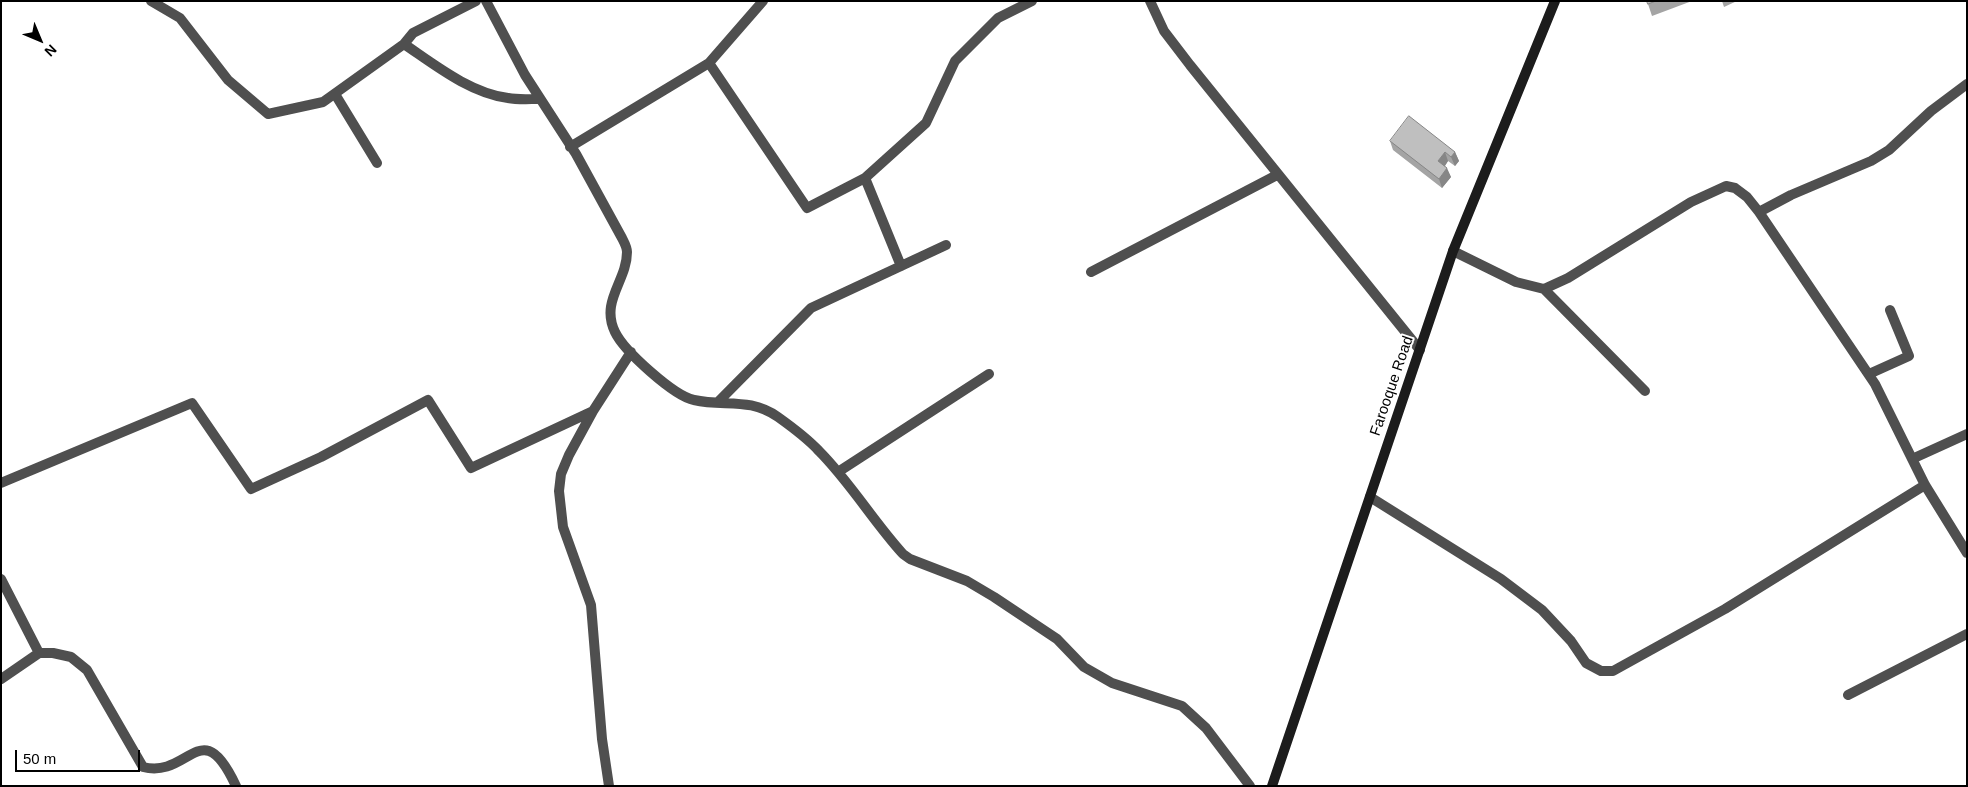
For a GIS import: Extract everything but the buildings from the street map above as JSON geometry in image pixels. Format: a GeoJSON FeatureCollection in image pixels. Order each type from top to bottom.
{"type":"FeatureCollection","features":[{"type":"Feature","properties":{"kind":"main road","name":"Farooque Road"},"geometry":{"type":"LineString","coordinates":[[1272,786],[1453,251],[1555,1]]}},
{"type":"Feature","properties":{"kind":"street"},"geometry":{"type":"LineString","coordinates":[[151,1],[180,18],[228,80],[268,114],[323,102],[404,44],[413,33],[476,1]]}},
{"type":"Feature","properties":{"kind":"street"},"geometry":{"type":"LineString","coordinates":[[486,1],[510,49],[576,154],[616,225],[627,250],[626,262],[615,289],[610,310],[614,331],[631,352],[670,387],[684,396],[695,400],[742,403],[758,407],[777,417],[818,449],[903,554],[910,559],[967,581],[1003,602],[1057,638],[1084,667],[1112,683],[1182,706],[1206,728],[1250,786]]}},
{"type":"Feature","properties":{"kind":"street"},"geometry":{"type":"LineString","coordinates":[[570,147],[709,63],[763,1]]}},
{"type":"Feature","properties":{"kind":"street"},"geometry":{"type":"LineString","coordinates":[[709,63],[807,208],[865,178],[926,124],[954,61],[998,18],[1032,1]]}},
{"type":"Feature","properties":{"kind":"street"},"geometry":{"type":"LineString","coordinates":[[1150,1],[1164,31],[1277,175],[1420,350]]}},
{"type":"Feature","properties":{"kind":"street"},"geometry":{"type":"LineString","coordinates":[[404,44],[459,80],[486,93],[508,98],[540,98]]}},
{"type":"Feature","properties":{"kind":"street"},"geometry":{"type":"LineString","coordinates":[[1759,212],[1791,195],[1871,161],[1883,154],[1908,134],[1931,111],[1967,84]]}},
{"type":"Feature","properties":{"kind":"street"},"geometry":{"type":"LineString","coordinates":[[335,94],[377,163]]}},
{"type":"Feature","properties":{"kind":"street"},"geometry":{"type":"LineString","coordinates":[[1091,272],[1277,175]]}},
{"type":"Feature","properties":{"kind":"street"},"geometry":{"type":"LineString","coordinates":[[865,178],[901,266]]}},
{"type":"Feature","properties":{"kind":"street"},"geometry":{"type":"LineString","coordinates":[[1544,289],[1568,278],[1691,202],[1726,186],[1735,188],[1747,197],[1759,212],[1876,384],[1925,485],[1967,553]]}},
{"type":"Feature","properties":{"kind":"street"},"geometry":{"type":"LineString","coordinates":[[718,402],[811,308],[946,245]]}},
{"type":"Feature","properties":{"kind":"street"},"geometry":{"type":"LineString","coordinates":[[1453,251],[1516,282],[1544,289],[1645,391]]}},
{"type":"Feature","properties":{"kind":"street"},"geometry":{"type":"LineString","coordinates":[[1869,374],[1909,356],[1890,310]]}},
{"type":"Feature","properties":{"kind":"street"},"geometry":{"type":"LineString","coordinates":[[609,786],[602,739],[591,605],[563,527],[558,491],[561,474],[568,455],[593,411],[631,352]]}},
{"type":"Feature","properties":{"kind":"street"},"geometry":{"type":"LineString","coordinates":[[838,472],[989,374]]}},
{"type":"Feature","properties":{"kind":"street"},"geometry":{"type":"LineString","coordinates":[[1,484],[192,403],[251,489],[321,457],[428,400],[471,468],[593,411]]}},
{"type":"Feature","properties":{"kind":"street"},"geometry":{"type":"LineString","coordinates":[[1912,459],[1967,434]]}},
{"type":"Feature","properties":{"kind":"street"},"geometry":{"type":"LineString","coordinates":[[1370,497],[1508,584],[1542,610],[1571,641],[1586,663],[1601,671],[1613,671],[1725,609],[1925,485]]}},
{"type":"Feature","properties":{"kind":"street"},"geometry":{"type":"LineString","coordinates":[[1,579],[39,653]]}},
{"type":"Feature","properties":{"kind":"street"},"geometry":{"type":"LineString","coordinates":[[1848,695],[1967,634]]}},
{"type":"Feature","properties":{"kind":"street"},"geometry":{"type":"LineString","coordinates":[[1,679],[39,653],[53,653],[71,657],[86,670],[143,767],[154,770],[165,768],[197,751],[208,750],[219,756],[236,786]]}}]}
